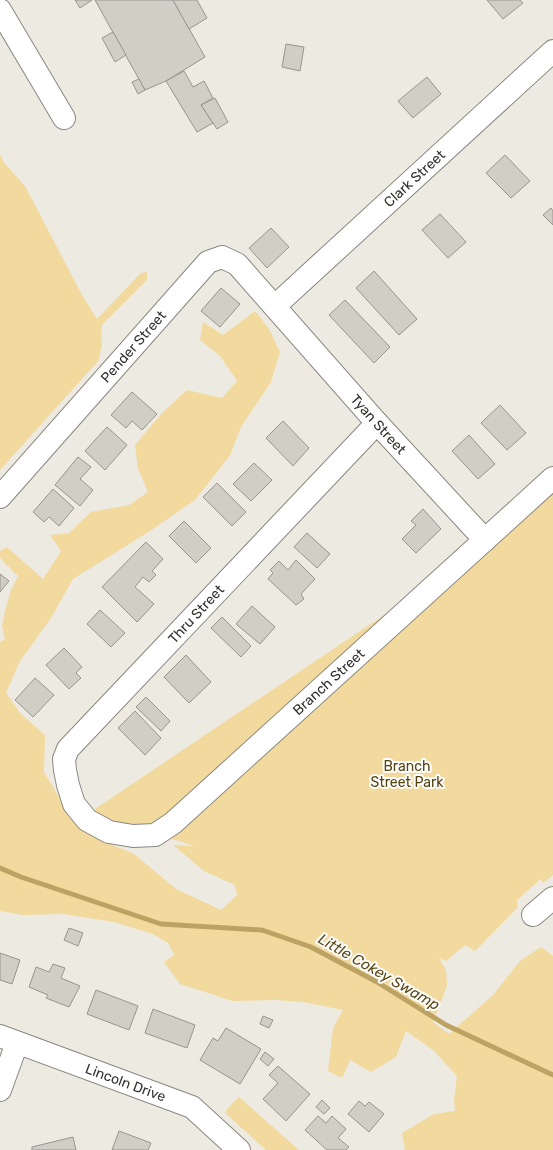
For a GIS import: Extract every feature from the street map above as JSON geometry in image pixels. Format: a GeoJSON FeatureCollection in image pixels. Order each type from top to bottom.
{"type":"FeatureCollection","features":[{"type":"Feature","properties":{"kind":"street"},"geometry":{"type":"LineString","coordinates":[[0,10],[64,118]]}},
{"type":"Feature","properties":{"kind":"street","name":"Clark Street"},"geometry":{"type":"LineString","coordinates":[[275,306],[553,52]]}},
{"type":"Feature","properties":{"kind":"street","name":"Pender Street"},"geometry":{"type":"LineString","coordinates":[[0,497],[208,262],[222,257],[237,264],[275,306]]}},
{"type":"Feature","properties":{"kind":"street","name":"Tyan Street"},"geometry":{"type":"LineString","coordinates":[[275,306],[378,423],[485,540]]}},
{"type":"Feature","properties":{"kind":"street","name":"Thru Street"},"geometry":{"type":"LineString","coordinates":[[87,820],[74,804],[68,785],[64,759],[68,749],[378,423]]}},
{"type":"Feature","properties":{"kind":"street","name":"Branch Street"},"geometry":{"type":"LineString","coordinates":[[87,820],[109,832],[133,836],[154,835],[173,824],[553,478]]}},
{"type":"Feature","properties":{"kind":"street"},"geometry":{"type":"LineString","coordinates":[[533,915],[553,898]]}},
{"type":"Feature","properties":{"kind":"street"},"geometry":{"type":"LineString","coordinates":[[0,1090],[8,1039]]}},
{"type":"Feature","properties":{"kind":"street","name":"Lincoln Drive"},"geometry":{"type":"LineString","coordinates":[[8,1039],[192,1107],[239,1150]]}},
{"type":"Feature","properties":{"kind":"green space"},"geometry":{"type":"Polygon","coordinates":[[[0,155],[5,164],[25,186],[82,295],[97,319],[141,273],[147,272],[147,280],[102,325],[102,343],[99,360],[0,470],[0,155]]]}},
{"type":"Feature","properties":{"kind":"green space","name":"Branch Street Park"},"geometry":{"type":"Polygon","coordinates":[[[255,311],[269,329],[280,352],[271,382],[241,427],[230,455],[195,500],[150,531],[73,579],[51,618],[20,661],[6,693],[21,714],[45,735],[44,772],[71,817],[96,838],[134,854],[176,889],[221,910],[237,895],[235,885],[204,871],[173,845],[195,846],[89,813],[506,533],[553,484],[553,875],[543,883],[541,879],[517,900],[517,908],[475,951],[465,945],[446,961],[439,958],[446,970],[447,986],[433,1022],[449,1034],[493,995],[520,961],[541,947],[553,956],[553,1150],[405,1150],[402,1133],[434,1114],[455,1111],[454,1100],[457,1076],[434,1051],[406,1031],[396,1057],[371,1072],[350,1060],[342,1078],[328,1071],[333,1028],[343,1010],[303,1002],[276,1000],[233,1001],[180,984],[164,962],[174,955],[168,943],[153,934],[114,922],[64,914],[23,915],[0,911],[0,642],[5,639],[2,626],[11,590],[18,576],[0,558],[0,551],[7,547],[43,579],[61,551],[50,535],[69,533],[91,512],[129,505],[148,492],[138,469],[135,445],[162,413],[187,390],[222,398],[237,381],[220,356],[200,340],[203,322],[223,335],[255,311]]]}},
{"type":"Feature","properties":{"kind":"green space"},"geometry":{"type":"Polygon","coordinates":[[[239,1097],[299,1150],[266,1150],[225,1113],[239,1097]]]}},
{"type":"Feature","properties":{"kind":"building"},"geometry":{"type":"Polygon","coordinates":[[[75,0],[92,0],[80,8],[75,0]]]}},
{"type":"Feature","properties":{"kind":"building"},"geometry":{"type":"Polygon","coordinates":[[[95,0],[173,0],[205,57],[166,81],[145,90],[95,0]]]}},
{"type":"Feature","properties":{"kind":"building"},"geometry":{"type":"Polygon","coordinates":[[[173,0],[197,0],[207,18],[189,29],[173,0]]]}},
{"type":"Feature","properties":{"kind":"building"},"geometry":{"type":"Polygon","coordinates":[[[487,0],[520,0],[523,3],[503,19],[487,0]]]}},
{"type":"Feature","properties":{"kind":"building"},"geometry":{"type":"Polygon","coordinates":[[[113,32],[126,55],[115,62],[102,38],[113,32]]]}},
{"type":"Feature","properties":{"kind":"building"},"geometry":{"type":"Polygon","coordinates":[[[286,44],[304,47],[300,71],[282,67],[286,44]]]}},
{"type":"Feature","properties":{"kind":"building"},"geometry":{"type":"Polygon","coordinates":[[[184,71],[193,87],[204,81],[213,98],[201,105],[213,123],[197,132],[166,81],[184,71]]]}},
{"type":"Feature","properties":{"kind":"building"},"geometry":{"type":"Polygon","coordinates":[[[427,77],[441,94],[413,118],[398,101],[427,77]]]}},
{"type":"Feature","properties":{"kind":"building"},"geometry":{"type":"Polygon","coordinates":[[[139,79],[145,90],[138,94],[132,82],[139,79]]]}},
{"type":"Feature","properties":{"kind":"building"},"geometry":{"type":"Polygon","coordinates":[[[215,98],[228,122],[217,129],[201,105],[215,98]]]}},
{"type":"Feature","properties":{"kind":"building"},"geometry":{"type":"Polygon","coordinates":[[[505,155],[530,181],[511,198],[486,173],[505,155]]]}},
{"type":"Feature","properties":{"kind":"building"},"geometry":{"type":"Polygon","coordinates":[[[551,208],[553,211],[553,225],[543,215],[551,208]]]}},
{"type":"Feature","properties":{"kind":"building"},"geometry":{"type":"Polygon","coordinates":[[[440,214],[466,242],[448,258],[422,230],[440,214]]]}},
{"type":"Feature","properties":{"kind":"building"},"geometry":{"type":"Polygon","coordinates":[[[271,228],[289,247],[267,268],[249,248],[271,228]]]}},
{"type":"Feature","properties":{"kind":"building"},"geometry":{"type":"Polygon","coordinates":[[[374,271],[417,319],[399,335],[356,288],[374,271]]]}},
{"type":"Feature","properties":{"kind":"building"},"geometry":{"type":"Polygon","coordinates":[[[221,288],[240,304],[220,327],[201,311],[221,288]]]}},
{"type":"Feature","properties":{"kind":"building"},"geometry":{"type":"Polygon","coordinates":[[[345,300],[390,347],[374,363],[329,315],[345,300]]]}},
{"type":"Feature","properties":{"kind":"building"},"geometry":{"type":"Polygon","coordinates":[[[132,392],[157,414],[142,430],[132,421],[126,428],[111,415],[132,392]]]}},
{"type":"Feature","properties":{"kind":"building"},"geometry":{"type":"Polygon","coordinates":[[[500,405],[526,433],[507,450],[481,423],[500,405]]]}},
{"type":"Feature","properties":{"kind":"building"},"geometry":{"type":"Polygon","coordinates":[[[283,421],[309,448],[293,466],[266,438],[283,421]]]}},
{"type":"Feature","properties":{"kind":"building"},"geometry":{"type":"Polygon","coordinates":[[[107,427],[127,445],[105,470],[85,451],[107,427]]]}},
{"type":"Feature","properties":{"kind":"building"},"geometry":{"type":"Polygon","coordinates":[[[469,435],[495,464],[478,479],[452,451],[469,435]]]}},
{"type":"Feature","properties":{"kind":"building"},"geometry":{"type":"Polygon","coordinates":[[[78,457],[91,467],[80,479],[93,490],[80,506],[55,485],[78,457]]]}},
{"type":"Feature","properties":{"kind":"building"},"geometry":{"type":"Polygon","coordinates":[[[254,463],[272,480],[251,501],[233,484],[254,463]]]}},
{"type":"Feature","properties":{"kind":"building"},"geometry":{"type":"Polygon","coordinates":[[[217,483],[246,512],[232,526],[203,497],[217,483]]]}},
{"type":"Feature","properties":{"kind":"building"},"geometry":{"type":"Polygon","coordinates":[[[53,489],[74,508],[59,526],[49,517],[44,522],[33,512],[53,489]]]}},
{"type":"Feature","properties":{"kind":"building"},"geometry":{"type":"Polygon","coordinates":[[[423,509],[441,529],[416,553],[402,539],[416,525],[411,521],[423,509]]]}},
{"type":"Feature","properties":{"kind":"building"},"geometry":{"type":"Polygon","coordinates":[[[184,521],[211,548],[196,563],[169,536],[184,521]]]}},
{"type":"Feature","properties":{"kind":"building"},"geometry":{"type":"Polygon","coordinates":[[[307,533],[330,554],[317,568],[294,547],[307,533]]]}},
{"type":"Feature","properties":{"kind":"building"},"geometry":{"type":"Polygon","coordinates":[[[146,542],[163,559],[152,571],[156,575],[149,582],[143,577],[135,587],[154,604],[137,622],[102,587],[146,542]]]}},
{"type":"Feature","properties":{"kind":"building"},"geometry":{"type":"Polygon","coordinates":[[[296,560],[315,579],[301,594],[304,599],[296,605],[268,579],[273,573],[270,570],[279,561],[288,570],[296,560]]]}},
{"type":"Feature","properties":{"kind":"building"},"geometry":{"type":"Polygon","coordinates":[[[0,574],[9,581],[0,592],[0,574]]]}},
{"type":"Feature","properties":{"kind":"building"},"geometry":{"type":"Polygon","coordinates":[[[252,606],[275,627],[260,644],[236,624],[252,606]]]}},
{"type":"Feature","properties":{"kind":"building"},"geometry":{"type":"Polygon","coordinates":[[[100,610],[125,633],[111,647],[87,624],[100,610]]]}},
{"type":"Feature","properties":{"kind":"building"},"geometry":{"type":"Polygon","coordinates":[[[222,617],[251,646],[241,657],[211,628],[222,617]]]}},
{"type":"Feature","properties":{"kind":"building"},"geometry":{"type":"Polygon","coordinates":[[[64,648],[82,667],[76,673],[81,678],[69,689],[46,665],[64,648]]]}},
{"type":"Feature","properties":{"kind":"building"},"geometry":{"type":"Polygon","coordinates":[[[186,655],[211,682],[189,703],[164,677],[186,655]]]}},
{"type":"Feature","properties":{"kind":"building"},"geometry":{"type":"Polygon","coordinates":[[[35,678],[54,695],[33,717],[15,700],[35,678]]]}},
{"type":"Feature","properties":{"kind":"building"},"geometry":{"type":"Polygon","coordinates":[[[146,697],[170,721],[161,731],[136,707],[146,697]]]}},
{"type":"Feature","properties":{"kind":"building"},"geometry":{"type":"Polygon","coordinates":[[[135,711],[161,738],[145,755],[118,728],[135,711]]]}},
{"type":"Feature","properties":{"kind":"building"},"geometry":{"type":"Polygon","coordinates":[[[69,928],[83,933],[78,946],[64,940],[69,928]]]}},
{"type":"Feature","properties":{"kind":"building"},"geometry":{"type":"Polygon","coordinates":[[[0,953],[20,960],[12,984],[0,980],[0,953]]]}},
{"type":"Feature","properties":{"kind":"building"},"geometry":{"type":"Polygon","coordinates":[[[53,964],[65,968],[61,978],[80,986],[69,1007],[46,998],[48,995],[29,987],[36,967],[49,972],[53,964]]]}},
{"type":"Feature","properties":{"kind":"building"},"geometry":{"type":"Polygon","coordinates":[[[96,990],[138,1006],[129,1030],[87,1014],[96,990]]]}},
{"type":"Feature","properties":{"kind":"building"},"geometry":{"type":"Polygon","coordinates":[[[153,1009],[195,1025],[187,1048],[145,1033],[153,1009]]]}},
{"type":"Feature","properties":{"kind":"building"},"geometry":{"type":"Polygon","coordinates":[[[263,1016],[273,1020],[269,1028],[260,1024],[263,1016]]]}},
{"type":"Feature","properties":{"kind":"building"},"geometry":{"type":"Polygon","coordinates":[[[226,1028],[261,1049],[240,1084],[200,1060],[213,1038],[218,1041],[226,1028]]]}},
{"type":"Feature","properties":{"kind":"building"},"geometry":{"type":"Polygon","coordinates":[[[265,1052],[274,1059],[268,1066],[260,1059],[265,1052]]]}},
{"type":"Feature","properties":{"kind":"building"},"geometry":{"type":"Polygon","coordinates":[[[278,1066],[310,1094],[286,1121],[263,1099],[278,1083],[269,1075],[278,1066]]]}},
{"type":"Feature","properties":{"kind":"building"},"geometry":{"type":"Polygon","coordinates":[[[322,1100],[330,1108],[324,1114],[316,1107],[322,1100]]]}},
{"type":"Feature","properties":{"kind":"building"},"geometry":{"type":"Polygon","coordinates":[[[359,1101],[365,1106],[369,1102],[384,1114],[369,1132],[348,1114],[359,1101]]]}},
{"type":"Feature","properties":{"kind":"building"},"geometry":{"type":"Polygon","coordinates":[[[318,1116],[326,1123],[332,1116],[346,1129],[338,1138],[349,1147],[346,1150],[327,1150],[305,1130],[318,1116]]]}},
{"type":"Feature","properties":{"kind":"building"},"geometry":{"type":"Polygon","coordinates":[[[119,1131],[151,1143],[148,1150],[112,1150],[119,1131]]]}},
{"type":"Feature","properties":{"kind":"building"},"geometry":{"type":"Polygon","coordinates":[[[73,1137],[76,1150],[32,1150],[32,1147],[73,1137]]]}},
{"type":"Feature","properties":{"kind":"waterway","name":"Little Cokey Swamp"},"geometry":{"type":"LineString","coordinates":[[0,868],[21,877],[161,924],[262,930],[311,947],[377,982],[446,1025],[553,1075]]}}]}
